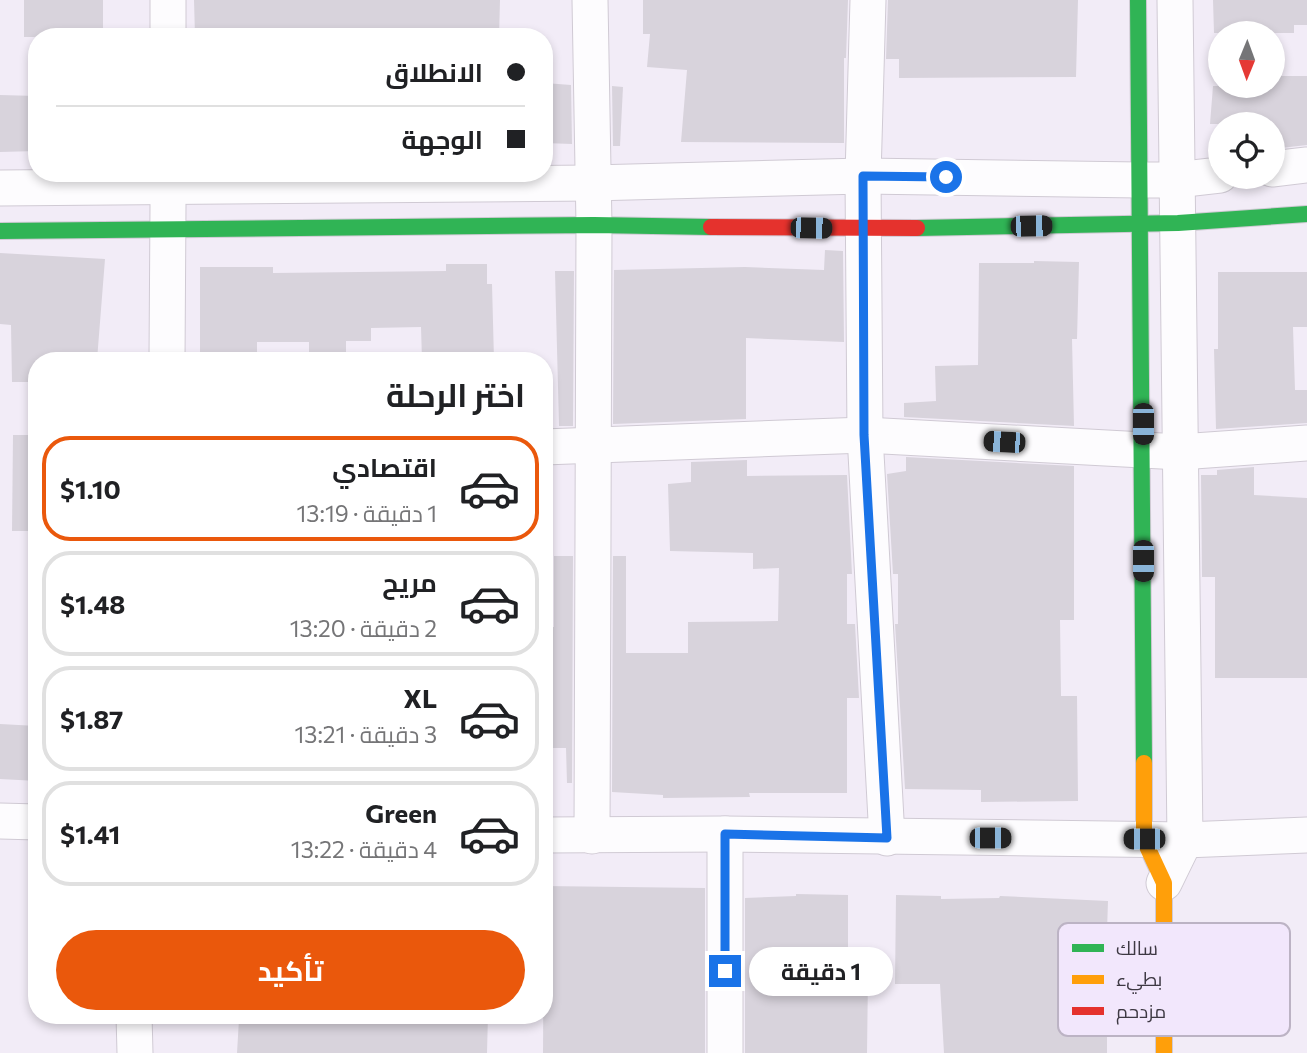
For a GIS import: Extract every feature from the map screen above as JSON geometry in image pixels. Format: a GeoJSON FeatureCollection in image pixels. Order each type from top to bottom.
{"type":"FeatureCollection","features":[{"type":"Feature","properties":{"kind":"street"},"geometry":{"type":"LineString","coordinates":[[168,0],[168,28]]}},
{"type":"Feature","properties":{"kind":"street"},"geometry":{"type":"LineString","coordinates":[[590,0],[594,225],[592,836]]}},
{"type":"Feature","properties":{"kind":"street"},"geometry":{"type":"LineString","coordinates":[[868,0],[863,176],[864,435],[887,838]]}},
{"type":"Feature","properties":{"kind":"street"},"geometry":{"type":"LineString","coordinates":[[1138,0],[1144,839],[1164,883],[1164,923]]}},
{"type":"Feature","properties":{"kind":"street"},"geometry":{"type":"LineString","coordinates":[[1164,883],[1185,840],[1175,0]]}},
{"type":"Feature","properties":{"kind":"street"},"geometry":{"type":"LineString","coordinates":[[1285,167],[1307,164]]}},
{"type":"Feature","properties":{"kind":"street"},"geometry":{"type":"LineString","coordinates":[[380,182],[592,183],[863,176],[1176,180],[1208,176]]}},
{"type":"Feature","properties":{"kind":"street"},"geometry":{"type":"LineString","coordinates":[[0,188],[144,182]]}},
{"type":"Feature","properties":{"kind":"street"},"geometry":{"type":"LineString","coordinates":[[167,352],[168,182]]}},
{"type":"Feature","properties":{"kind":"street"},"geometry":{"type":"LineString","coordinates":[[0,231],[594,225],[865,229],[1178,223],[1307,214]]}},
{"type":"Feature","properties":{"kind":"street"},"geometry":{"type":"LineString","coordinates":[[553,447],[864,435],[1180,452],[1307,443]]}},
{"type":"Feature","properties":{"kind":"street"},"geometry":{"type":"LineString","coordinates":[[0,821],[28,822]]}},
{"type":"Feature","properties":{"kind":"street"},"geometry":{"type":"LineString","coordinates":[[725,834],[725,1053]]}},
{"type":"Feature","properties":{"kind":"street"},"geometry":{"type":"LineString","coordinates":[[553,835],[725,834],[1185,840],[1307,835]]}},
{"type":"Feature","properties":{"kind":"street"},"geometry":{"type":"LineString","coordinates":[[134,1024],[135,1053]]}},
{"type":"Feature","properties":{"kind":"building"},"geometry":{"type":"Polygon","coordinates":[[[24,0],[103,0],[103,28],[28,28],[28,37],[24,37],[24,0]]]}},
{"type":"Feature","properties":{"kind":"building"},"geometry":{"type":"Polygon","coordinates":[[[194,0],[500,0],[499,28],[195,28],[194,0]]]}},
{"type":"Feature","properties":{"kind":"building"},"geometry":{"type":"Polygon","coordinates":[[[643,0],[848,0],[844,58],[844,143],[681,142],[687,70],[647,67],[650,34],[643,34],[643,0]]]}},
{"type":"Feature","properties":{"kind":"building"},"geometry":{"type":"Polygon","coordinates":[[[888,0],[1078,0],[1076,77],[899,78],[899,59],[886,59],[888,0]]]}},
{"type":"Feature","properties":{"kind":"building"},"geometry":{"type":"Polygon","coordinates":[[[1213,0],[1307,0],[1307,25],[1294,25],[1294,33],[1285,33],[1285,21],[1214,21],[1213,0]]]}},
{"type":"Feature","properties":{"kind":"building"},"geometry":{"type":"Polygon","coordinates":[[[1285,76],[1307,76],[1307,145],[1285,148],[1285,112],[1211,112],[1212,98],[1285,98],[1285,76]]]}},
{"type":"Feature","properties":{"kind":"building"},"geometry":{"type":"Polygon","coordinates":[[[553,84],[571,85],[572,144],[553,143],[553,84]]]}},
{"type":"Feature","properties":{"kind":"building"},"geometry":{"type":"Polygon","coordinates":[[[612,86],[623,87],[620,146],[613,146],[612,86]]]}},
{"type":"Feature","properties":{"kind":"building"},"geometry":{"type":"Polygon","coordinates":[[[0,95],[28,96],[28,151],[0,152],[0,95]]]}},
{"type":"Feature","properties":{"kind":"building"},"geometry":{"type":"Polygon","coordinates":[[[825,250],[843,251],[844,342],[746,338],[746,419],[613,424],[614,270],[745,267],[824,270],[825,250]]]}},
{"type":"Feature","properties":{"kind":"building"},"geometry":{"type":"Polygon","coordinates":[[[0,253],[105,259],[98,352],[28,352],[28,382],[12,382],[11,325],[0,324],[0,253]]]}},
{"type":"Feature","properties":{"kind":"building"},"geometry":{"type":"Polygon","coordinates":[[[1079,262],[1077,339],[1072,339],[1074,426],[904,417],[904,403],[936,401],[935,366],[978,365],[979,263],[1079,262]]]}},
{"type":"Feature","properties":{"kind":"building"},"geometry":{"type":"Polygon","coordinates":[[[446,264],[487,264],[487,284],[492,284],[494,352],[422,352],[421,327],[371,328],[371,341],[346,341],[346,352],[309,352],[309,342],[257,342],[257,352],[200,352],[200,267],[273,267],[273,273],[446,271],[446,264]]]}},
{"type":"Feature","properties":{"kind":"building"},"geometry":{"type":"Polygon","coordinates":[[[555,271],[574,271],[573,426],[559,426],[555,271]]]}},
{"type":"Feature","properties":{"kind":"building"},"geometry":{"type":"Polygon","coordinates":[[[1218,272],[1307,272],[1307,327],[1293,327],[1295,390],[1307,390],[1307,423],[1216,429],[1214,349],[1218,349],[1218,272]]]}},
{"type":"Feature","properties":{"kind":"building"},"geometry":{"type":"Polygon","coordinates":[[[13,435],[28,435],[28,531],[12,531],[13,435]]]}},
{"type":"Feature","properties":{"kind":"building"},"geometry":{"type":"Polygon","coordinates":[[[906,457],[1074,466],[1074,620],[1060,620],[1061,696],[1077,696],[1078,801],[981,802],[981,790],[905,789],[895,624],[898,624],[898,574],[893,574],[887,474],[906,471],[906,457]]]}},
{"type":"Feature","properties":{"kind":"building"},"geometry":{"type":"Polygon","coordinates":[[[747,460],[747,476],[847,475],[852,574],[847,574],[847,624],[855,624],[859,698],[847,698],[847,793],[749,793],[750,797],[663,798],[663,795],[612,792],[613,556],[626,556],[626,653],[688,653],[688,622],[778,621],[779,568],[753,569],[753,553],[670,551],[668,484],[691,482],[691,462],[747,460]]]}},
{"type":"Feature","properties":{"kind":"building"},"geometry":{"type":"Polygon","coordinates":[[[1254,467],[1254,495],[1307,498],[1307,678],[1215,678],[1215,577],[1202,577],[1201,475],[1217,475],[1217,470],[1254,467]]]}},
{"type":"Feature","properties":{"kind":"building"},"geometry":{"type":"Polygon","coordinates":[[[554,556],[573,556],[572,783],[567,783],[566,748],[553,748],[554,556]]]}},
{"type":"Feature","properties":{"kind":"building"},"geometry":{"type":"Polygon","coordinates":[[[0,724],[28,726],[28,781],[0,779],[0,724]]]}},
{"type":"Feature","properties":{"kind":"building"},"geometry":{"type":"Polygon","coordinates":[[[553,886],[705,888],[705,1053],[543,1053],[543,1024],[553,1024],[553,886]]]}},
{"type":"Feature","properties":{"kind":"building"},"geometry":{"type":"Polygon","coordinates":[[[796,894],[848,895],[848,976],[868,976],[867,1053],[745,1053],[745,898],[796,894]]]}},
{"type":"Feature","properties":{"kind":"building"},"geometry":{"type":"Polygon","coordinates":[[[896,895],[941,896],[941,899],[1000,896],[1108,901],[1107,923],[1058,923],[1058,1036],[1107,1036],[1107,1053],[944,1053],[940,984],[895,984],[896,895]]]}},
{"type":"Feature","properties":{"kind":"building"},"geometry":{"type":"Polygon","coordinates":[[[239,1024],[488,1024],[487,1053],[237,1053],[239,1024]]]}},
{"type":"Feature","properties":{"kind":"traffic: fast"},"geometry":{"type":"LineString","coordinates":[[1138,0],[1144,763]]}},
{"type":"Feature","properties":{"kind":"traffic: fast"},"geometry":{"type":"LineString","coordinates":[[917,228],[1178,223],[1307,214]]}},
{"type":"Feature","properties":{"kind":"traffic: fast"},"geometry":{"type":"LineString","coordinates":[[0,231],[594,225],[711,227]]}},
{"type":"Feature","properties":{"kind":"traffic: slow"},"geometry":{"type":"LineString","coordinates":[[1144,763],[1144,840],[1164,883],[1164,923]]}},
{"type":"Feature","properties":{"kind":"traffic: slow"},"geometry":{"type":"LineString","coordinates":[[1164,1036],[1164,1053]]}},
{"type":"Feature","properties":{"kind":"traffic: jam"},"geometry":{"type":"LineString","coordinates":[[711,227],[917,228]]}},
{"type":"Feature","properties":{"kind":"route"},"geometry":{"type":"LineString","coordinates":[[725,971],[725,834],[887,838],[864,435],[863,176],[946,177]]}}]}
